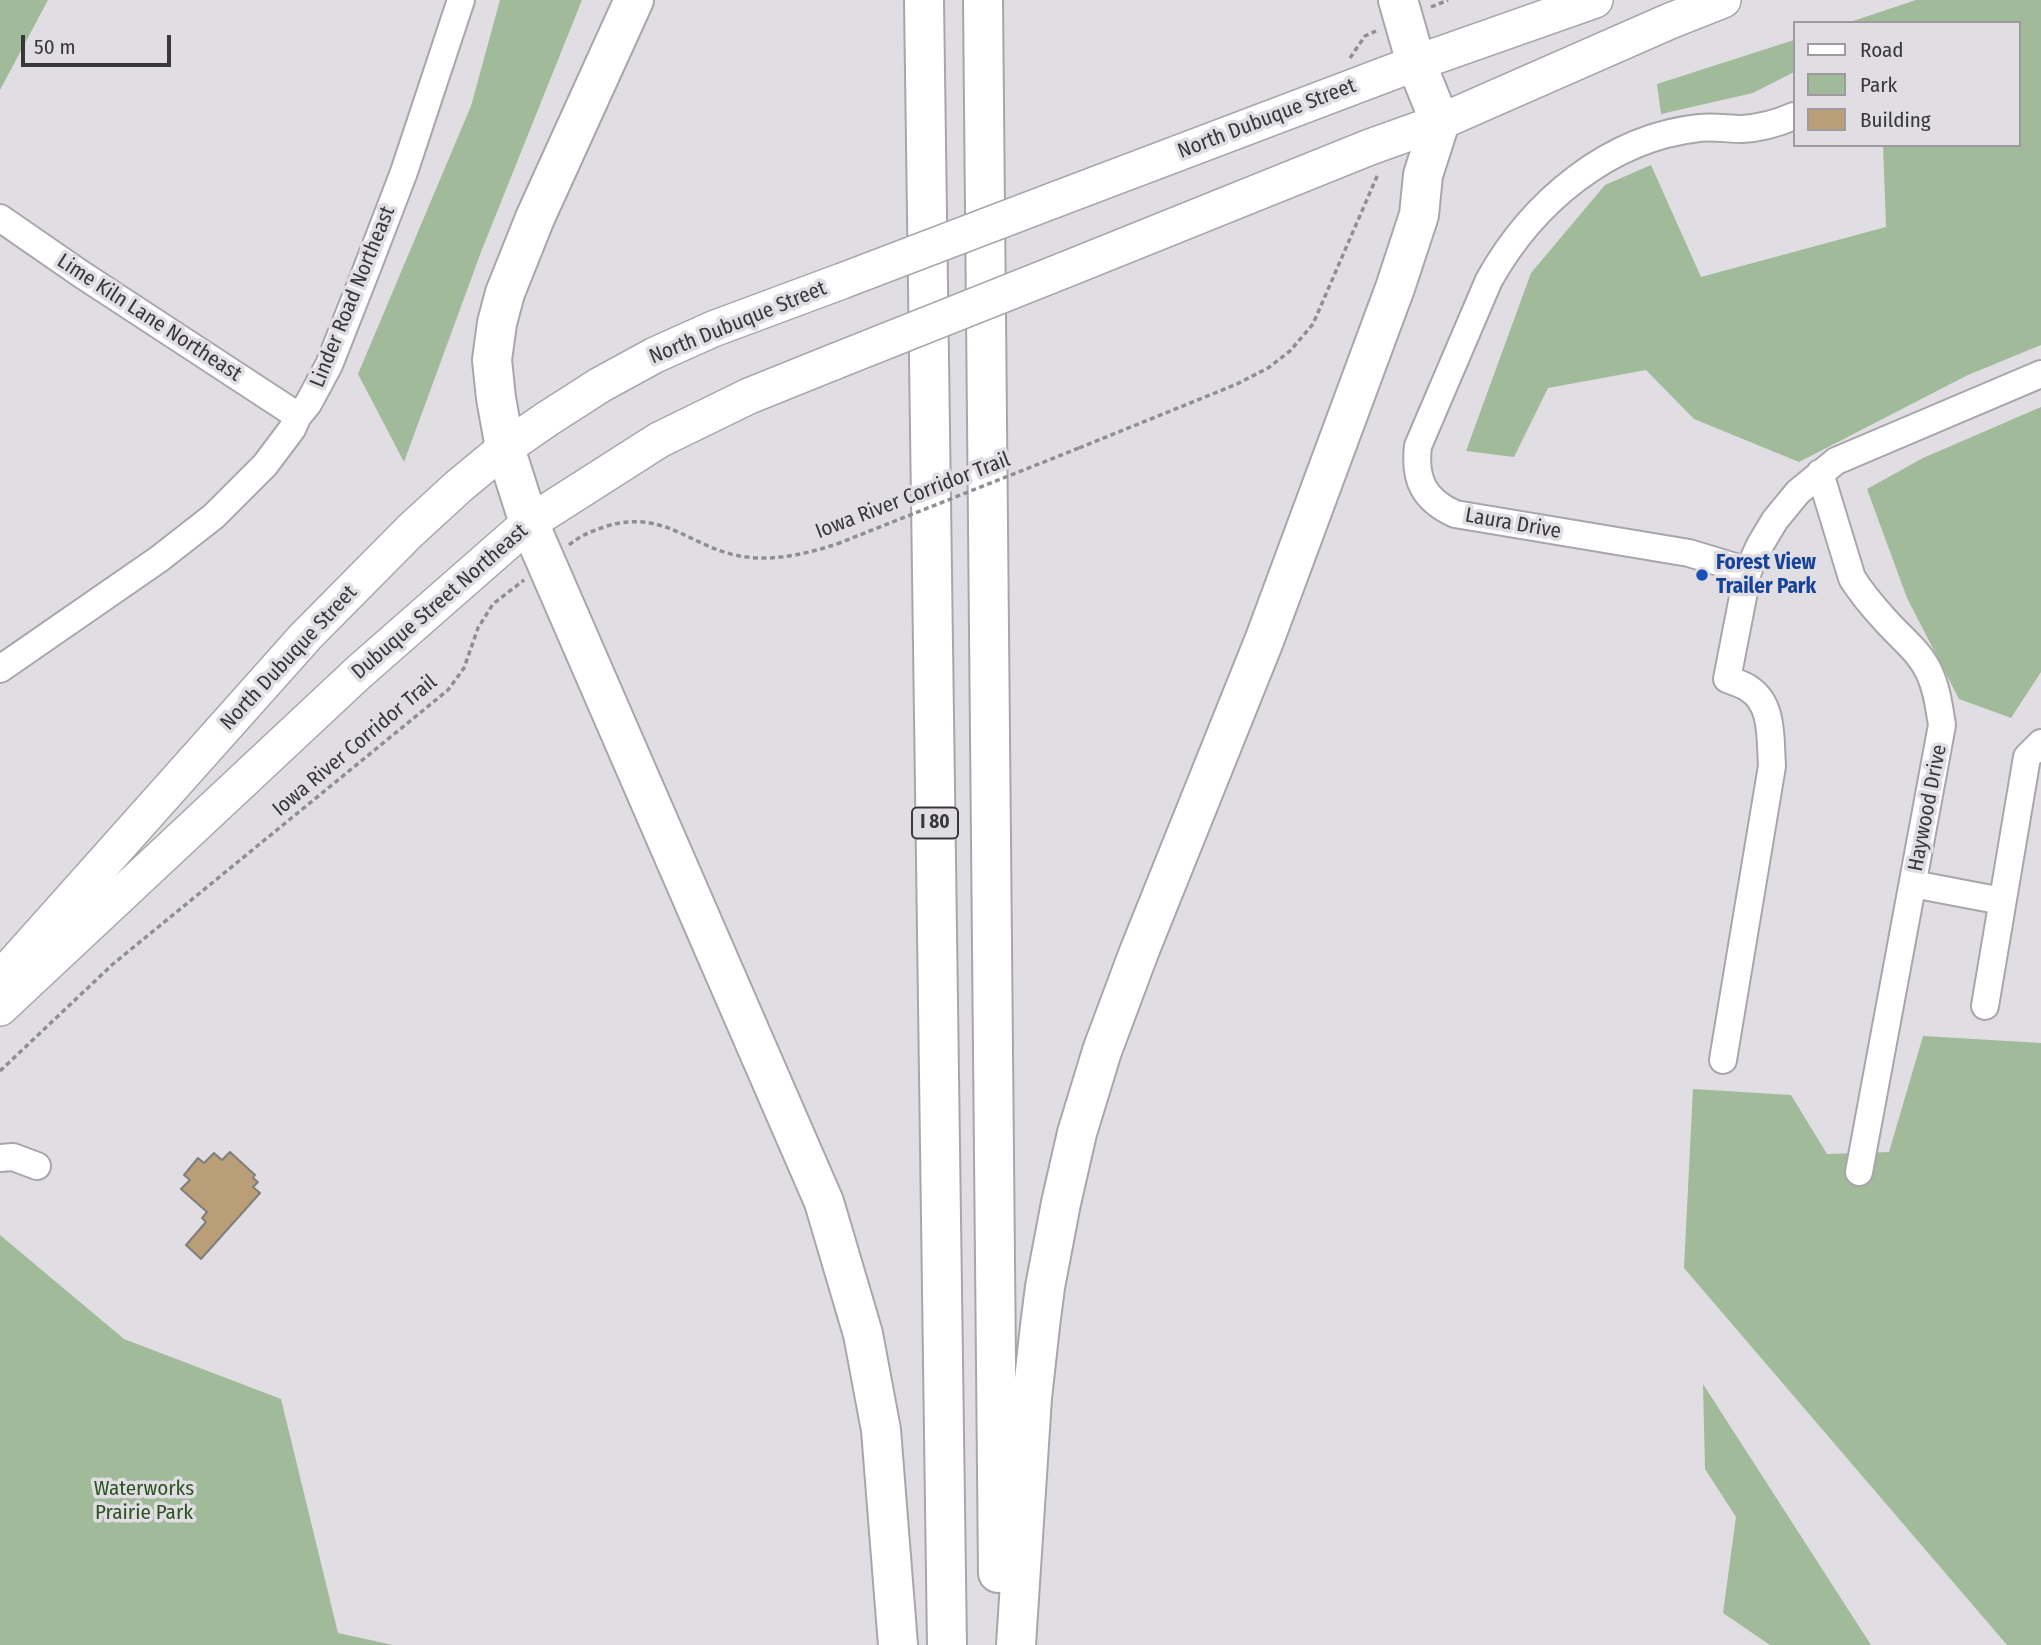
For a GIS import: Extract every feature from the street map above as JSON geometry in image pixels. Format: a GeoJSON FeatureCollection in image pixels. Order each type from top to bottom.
{"type":"FeatureCollection","features":[{"type":"Feature","properties":{"kind":"highway"},"geometry":{"type":"LineString","coordinates":[[634,0],[505,293],[497,323],[492,360],[496,398],[505,448],[545,563],[824,1202],[863,1334],[881,1430],[898,1645]]}},
{"type":"Feature","properties":{"kind":"highway","name":"I 80"},"geometry":{"type":"LineString","coordinates":[[924,0],[947,1645]]}},
{"type":"Feature","properties":{"kind":"highway"},"geometry":{"type":"LineString","coordinates":[[983,0],[999,1645]]}},
{"type":"Feature","properties":{"kind":"highway"},"geometry":{"type":"LineString","coordinates":[[1016,1645],[1032,1398],[1040,1326],[1061,1203],[1077,1133],[1102,1051],[1264,641],[1395,288],[1419,215],[1423,175],[1440,122],[1416,63],[1398,0]]}},
{"type":"Feature","properties":{"kind":"main road","name":"North Dubuque Street"},"geometry":{"type":"LineString","coordinates":[[0,979],[306,636],[410,531],[505,448],[600,385],[655,355],[713,329],[1416,63],[1595,0]]}},
{"type":"Feature","properties":{"kind":"main road"},"geometry":{"type":"LineString","coordinates":[[1440,122],[1723,0]]}},
{"type":"Feature","properties":{"kind":"main road","name":"Dubuque Street Northeast"},"geometry":{"type":"LineString","coordinates":[[0,1008],[359,672],[529,523],[659,440],[749,396],[1370,147],[1440,122]]}},
{"type":"Feature","properties":{"kind":"street","name":"Linder Road Northeast"},"geometry":{"type":"LineString","coordinates":[[0,669],[159,559],[214,516],[265,465],[292,429],[329,365],[368,266],[404,172],[461,0]]}},
{"type":"Feature","properties":{"kind":"street","name":"Laura Drive"},"geometry":{"type":"LineString","coordinates":[[1748,571],[1689,553],[1455,514],[1442,508],[1429,496],[1420,481],[1416,464],[1418,446],[1489,280],[1526,225],[1550,200],[1604,161],[1643,141],[1670,132],[1702,127],[1755,128],[1792,117]]}},
{"type":"Feature","properties":{"kind":"street","name":"Lime Kiln Lane Northeast"},"geometry":{"type":"LineString","coordinates":[[0,218],[298,416]]}},
{"type":"Feature","properties":{"kind":"street"},"geometry":{"type":"LineString","coordinates":[[1723,1060],[1772,766],[1769,719],[1763,700],[1747,687],[1727,679],[1748,571],[1760,545],[1775,520],[1798,492],[1836,461],[2041,374]]}},
{"type":"Feature","properties":{"kind":"street","name":"Haywood Drive"},"geometry":{"type":"LineString","coordinates":[[1820,472],[1852,578],[1878,612],[1913,648],[1928,671],[1936,691],[1942,725],[1859,1172]]}},
{"type":"Feature","properties":{"kind":"street"},"geometry":{"type":"LineString","coordinates":[[1985,1006],[2027,757],[2041,743]]}},
{"type":"Feature","properties":{"kind":"street"},"geometry":{"type":"LineString","coordinates":[[1913,884],[2002,901]]}},
{"type":"Feature","properties":{"kind":"street"},"geometry":{"type":"LineString","coordinates":[[0,1158],[13,1157],[37,1166]]}},
{"type":"Feature","properties":{"kind":"path","name":"Iowa River Corridor Trail"},"geometry":{"type":"LineString","coordinates":[[0,1071],[113,964],[448,690],[464,668],[478,628],[493,604],[583,534],[625,521],[655,523],[716,550],[747,557],[802,554],[838,544],[1237,384],[1268,368],[1290,351],[1313,324],[1379,172]]}},
{"type":"Feature","properties":{"kind":"green space"},"geometry":{"type":"Polygon","coordinates":[[[0,0],[48,0],[0,90],[0,0]]]}},
{"type":"Feature","properties":{"kind":"green space"},"geometry":{"type":"Polygon","coordinates":[[[500,0],[582,0],[481,252],[404,462],[358,374],[471,106],[500,0]]]}},
{"type":"Feature","properties":{"kind":"green space"},"geometry":{"type":"Polygon","coordinates":[[[1916,0],[2041,0],[2041,345],[1968,375],[1799,462],[1694,419],[1646,370],[1548,388],[1514,457],[1466,451],[1531,273],[1605,185],[1651,165],[1701,277],[1886,227],[1883,147],[2020,147],[2020,21],[1853,21],[1916,0]]]}},
{"type":"Feature","properties":{"kind":"green space"},"geometry":{"type":"Polygon","coordinates":[[[1792,41],[1792,73],[1753,93],[1661,114],[1657,84],[1792,41]]]}},
{"type":"Feature","properties":{"kind":"green space"},"geometry":{"type":"Polygon","coordinates":[[[2041,407],[2041,672],[2011,718],[1959,699],[1907,598],[1867,489],[1923,458],[2041,407]]]}},
{"type":"Feature","properties":{"kind":"green space"},"geometry":{"type":"Polygon","coordinates":[[[1923,1036],[2041,1043],[2041,1645],[2007,1645],[1684,1268],[1693,1089],[1791,1095],[1827,1154],[1889,1152],[1923,1036]]]}},
{"type":"Feature","properties":{"kind":"green space","name":"Waterworks Prairie Park"},"geometry":{"type":"Polygon","coordinates":[[[0,1235],[124,1339],[281,1399],[338,1633],[393,1645],[0,1645],[0,1235]]]}},
{"type":"Feature","properties":{"kind":"green space"},"geometry":{"type":"Polygon","coordinates":[[[1703,1384],[1871,1645],[1770,1645],[1723,1613],[1736,1517],[1705,1469],[1703,1384]]]}},
{"type":"Feature","properties":{"kind":"building"},"geometry":{"type":"Polygon","coordinates":[[[230,1152],[255,1175],[253,1178],[258,1182],[253,1187],[260,1193],[201,1259],[186,1245],[206,1222],[202,1218],[207,1212],[181,1189],[190,1180],[184,1175],[198,1158],[204,1163],[214,1153],[222,1160],[230,1152]]]}},
{"type":"Feature","properties":{"kind":"place","name":"Forest View Trailer Park"},"geometry":{"type":"Point","coordinates":[1702,575]}}]}
